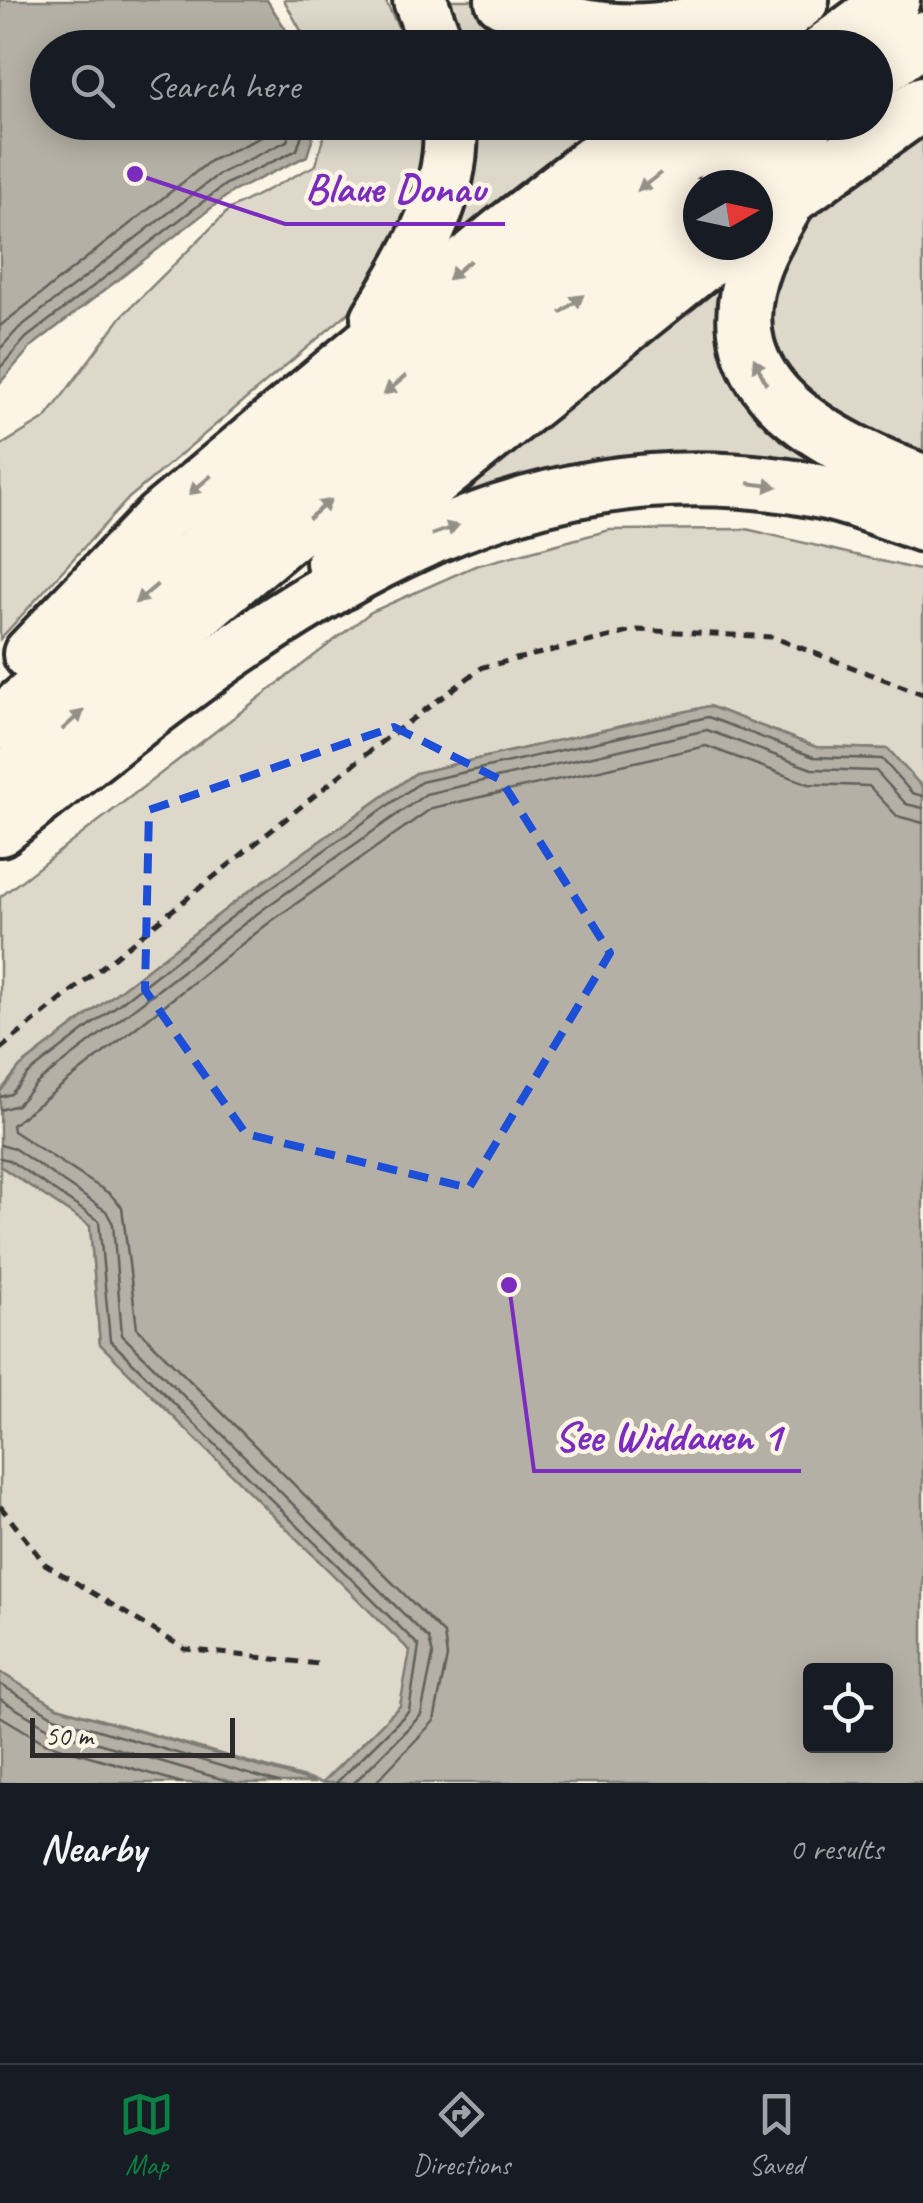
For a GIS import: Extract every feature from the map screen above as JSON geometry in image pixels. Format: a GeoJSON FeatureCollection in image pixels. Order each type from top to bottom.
{"type":"FeatureCollection","features":[{"type":"Feature","properties":{"kind":"highway"},"geometry":{"type":"LineString","coordinates":[[420,0],[431,30]]}},
{"type":"Feature","properties":{"kind":"highway"},"geometry":{"type":"LineString","coordinates":[[502,0],[548,21],[591,30]]}},
{"type":"Feature","properties":{"kind":"highway"},"geometry":{"type":"LineString","coordinates":[[622,30],[697,23],[754,0]]}},
{"type":"Feature","properties":{"kind":"highway"},"geometry":{"type":"LineString","coordinates":[[764,30],[802,0]]}},
{"type":"Feature","properties":{"kind":"highway"},"geometry":{"type":"LineString","coordinates":[[852,30],[893,0]]}},
{"type":"Feature","properties":{"kind":"highway"},"geometry":{"type":"LineString","coordinates":[[893,60],[923,38]]}},
{"type":"Feature","properties":{"kind":"highway"},"geometry":{"type":"LineString","coordinates":[[893,124],[923,103]]}},
{"type":"Feature","properties":{"kind":"highway"},"geometry":{"type":"LineString","coordinates":[[356,356],[414,260],[444,188],[448,140]]}},
{"type":"Feature","properties":{"kind":"highway"},"geometry":{"type":"LineString","coordinates":[[0,685],[160,518],[623,140]]}},
{"type":"Feature","properties":{"kind":"highway"},"geometry":{"type":"LineString","coordinates":[[0,723],[430,355],[703,140]]}},
{"type":"Feature","properties":{"kind":"highway"},"geometry":{"type":"LineString","coordinates":[[745,170],[785,140]]}},
{"type":"Feature","properties":{"kind":"highway"},"geometry":{"type":"LineString","coordinates":[[870,140],[774,208],[748,291],[748,344],[758,369],[789,412],[819,433],[923,482]]}},
{"type":"Feature","properties":{"kind":"highway"},"geometry":{"type":"LineString","coordinates":[[0,785],[113,683],[459,393],[683,218]]}},
{"type":"Feature","properties":{"kind":"highway"},"geometry":{"type":"LineString","coordinates":[[0,829],[238,646],[362,535],[707,260]]}},
{"type":"Feature","properties":{"kind":"highway"},"geometry":{"type":"LineString","coordinates":[[238,646],[351,575],[428,536],[528,500],[650,480],[736,482],[824,492],[923,525]]}},
{"type":"Feature","properties":{"kind":"path"},"geometry":{"type":"LineString","coordinates":[[0,1049],[364,755],[482,667],[638,630],[772,637],[923,694]]}},
{"type":"Feature","properties":{"kind":"path"},"geometry":{"type":"LineString","coordinates":[[0,1506],[46,1564],[185,1648],[318,1664]]}},
{"type":"Feature","properties":{"kind":"highlighted area"},"geometry":{"type":"Polygon","coordinates":[[[394,727],[501,780],[610,953],[469,1188],[246,1134],[145,990],[149,810],[394,727]]]}},
{"type":"Feature","properties":{"kind":"shaded area"},"geometry":{"type":"Polygon","coordinates":[[[284,0],[385,0],[400,30],[301,30],[284,0]]]}},
{"type":"Feature","properties":{"kind":"shaded area"},"geometry":{"type":"Polygon","coordinates":[[[438,0],[474,0],[507,23],[529,30],[449,30],[438,0]]]}},
{"type":"Feature","properties":{"kind":"shaded area"},"geometry":{"type":"Polygon","coordinates":[[[923,125],[923,469],[831,431],[757,337],[791,230],[923,125]]]}},
{"type":"Feature","properties":{"kind":"shaded area"},"geometry":{"type":"Polygon","coordinates":[[[323,140],[426,140],[421,210],[367,297],[129,498],[0,639],[0,446],[46,418],[122,316],[230,209],[316,165],[323,140]]]}},
{"type":"Feature","properties":{"kind":"shaded area"},"geometry":{"type":"Polygon","coordinates":[[[464,140],[585,140],[437,257],[464,140]]]}},
{"type":"Feature","properties":{"kind":"shaded area"},"geometry":{"type":"Polygon","coordinates":[[[734,260],[739,260],[734,299],[872,495],[428,516],[734,260]]]}},
{"type":"Feature","properties":{"kind":"shaded area"},"geometry":{"type":"Polygon","coordinates":[[[746,529],[923,571],[923,788],[888,749],[816,747],[709,706],[416,773],[248,892],[20,1067],[0,1092],[0,897],[371,612],[475,566],[610,530],[746,529]]]}},
{"type":"Feature","properties":{"kind":"shaded area"},"geometry":{"type":"Polygon","coordinates":[[[0,1166],[90,1226],[100,1344],[411,1651],[400,1706],[322,1783],[57,1707],[0,1672],[0,1166]]]}},
{"type":"Feature","properties":{"kind":"water"},"geometry":{"type":"Polygon","coordinates":[[[0,0],[267,0],[286,30],[30,30],[30,140],[312,140],[307,156],[232,192],[32,346],[0,383],[0,0]]]}},
{"type":"Feature","properties":{"kind":"water"},"geometry":{"type":"Polygon","coordinates":[[[709,706],[816,747],[888,749],[923,788],[923,1783],[322,1783],[400,1706],[410,1651],[100,1344],[90,1226],[0,1166],[0,1092],[20,1067],[248,892],[416,773],[709,706]]]}},
{"type":"Feature","properties":{"kind":"water"},"geometry":{"type":"Polygon","coordinates":[[[0,1672],[57,1707],[315,1783],[0,1783],[0,1672]]]}},
{"type":"Feature","properties":{"kind":"place","name":"Blaue Donau"},"geometry":{"type":"Point","coordinates":[135,174]}},
{"type":"Feature","properties":{"kind":"place","name":"See Widdauen 1"},"geometry":{"type":"Point","coordinates":[509,1285]}}]}
